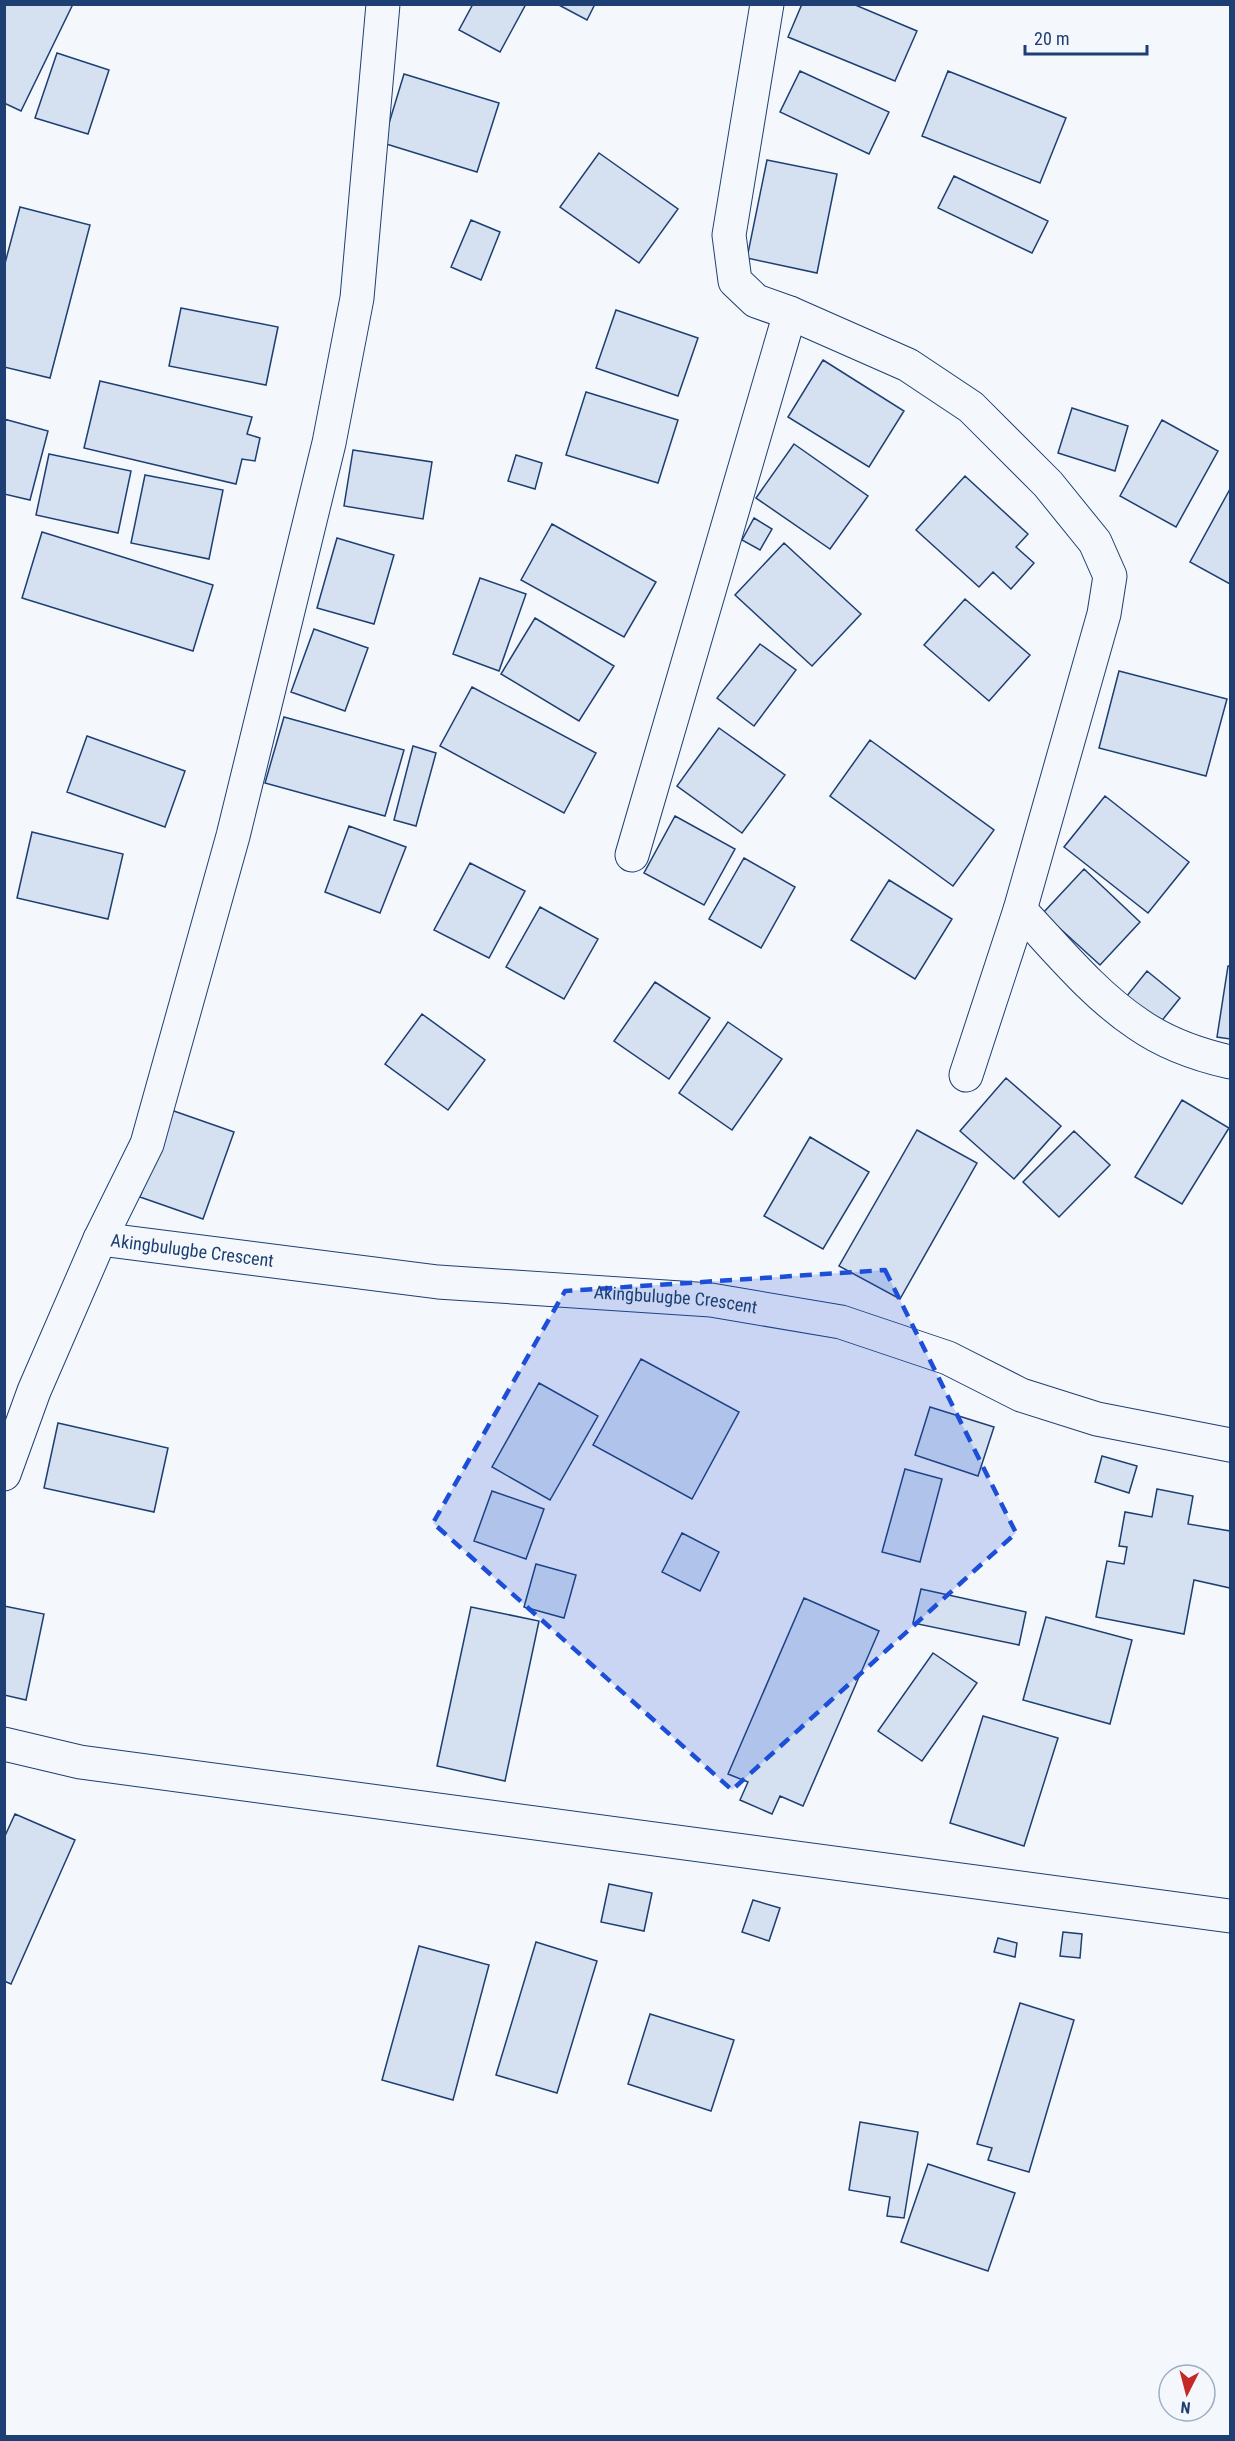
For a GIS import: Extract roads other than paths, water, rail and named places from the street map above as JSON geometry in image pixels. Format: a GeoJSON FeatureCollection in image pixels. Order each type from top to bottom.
{"type":"FeatureCollection","features":[{"type":"Feature","properties":{"kind":"street"},"geometry":{"type":"LineString","coordinates":[[4,1474],[34,1391],[100,1239],[147,1144],[233,836],[329,443],[357,298],[383,4]]}},
{"type":"Feature","properties":{"kind":"street"},"geometry":{"type":"LineString","coordinates":[[767,4],[729,235],[735,281],[756,301],[790,313],[908,365],[971,407],[1048,484],[1095,542],[1110,576],[1104,614],[1020,910],[966,1075]]}},
{"type":"Feature","properties":{"kind":"street"},"geometry":{"type":"LineString","coordinates":[[632,855],[790,313]]}},
{"type":"Feature","properties":{"kind":"street"},"geometry":{"type":"LineString","coordinates":[[1020,910],[1104,997],[1139,1025],[1183,1048],[1230,1062]]}},
{"type":"Feature","properties":{"kind":"street","name":"Akingbulugbe Crescent"},"geometry":{"type":"LineString","coordinates":[[100,1239],[438,1282],[711,1300],[841,1322],[948,1358],[1032,1399],[1097,1419],[1230,1444]]}},
{"type":"Feature","properties":{"kind":"street"},"geometry":{"type":"LineString","coordinates":[[4,1744],[91,1763],[1230,1916]]}}]}
